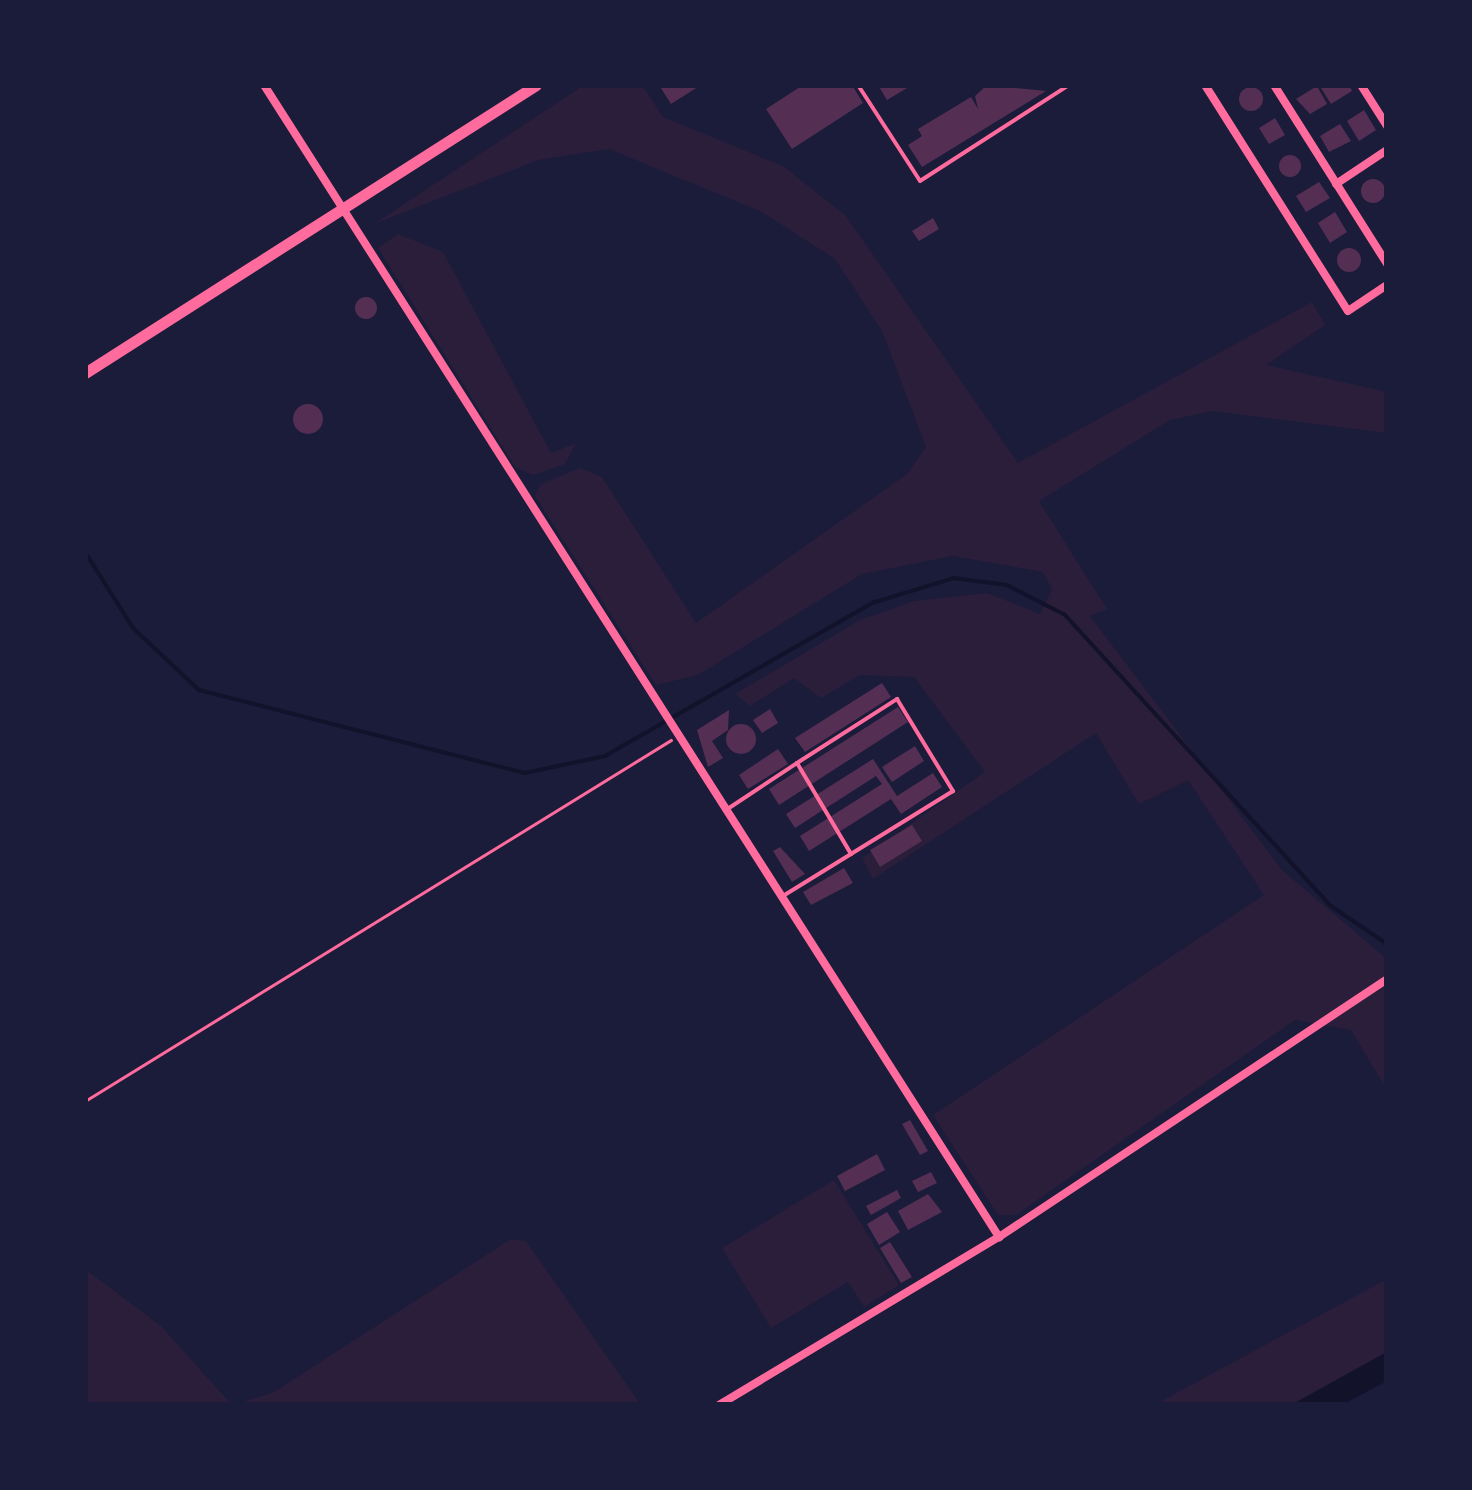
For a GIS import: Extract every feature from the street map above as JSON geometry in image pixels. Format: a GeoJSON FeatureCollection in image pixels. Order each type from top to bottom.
{"type":"FeatureCollection","features":[{"type":"Feature","properties":{"kind":"main road"},"geometry":{"type":"LineString","coordinates":[[85,373],[536,85]]}},
{"type":"Feature","properties":{"kind":"street"},"geometry":{"type":"LineString","coordinates":[[264,85],[998,1236]]}},
{"type":"Feature","properties":{"kind":"street"},"geometry":{"type":"LineString","coordinates":[[1205,85],[1348,311],[1387,285]]}},
{"type":"Feature","properties":{"kind":"street"},"geometry":{"type":"LineString","coordinates":[[1274,85],[1387,264]]}},
{"type":"Feature","properties":{"kind":"street"},"geometry":{"type":"LineString","coordinates":[[1361,85],[1387,126]]}},
{"type":"Feature","properties":{"kind":"street"},"geometry":{"type":"LineString","coordinates":[[1336,184],[1387,150]]}},
{"type":"Feature","properties":{"kind":"street"},"geometry":{"type":"LineString","coordinates":[[719,1405],[998,1236],[1387,979]]}},
{"type":"Feature","properties":{"kind":"lane"},"geometry":{"type":"LineString","coordinates":[[858,85],[920,181],[1070,85]]}},
{"type":"Feature","properties":{"kind":"lane"},"geometry":{"type":"LineString","coordinates":[[726,810],[897,699],[952,790],[782,896]]}},
{"type":"Feature","properties":{"kind":"lane"},"geometry":{"type":"LineString","coordinates":[[798,763],[851,854]]}},
{"type":"Feature","properties":{"kind":"path"},"geometry":{"type":"LineString","coordinates":[[85,1101],[680,737]]}},
{"type":"Feature","properties":{"kind":"shaded area"},"geometry":{"type":"Polygon","coordinates":[[[584,85],[642,85],[663,117],[783,166],[846,216],[1018,463],[1312,302],[1325,325],[1266,365],[1387,392],[1387,433],[1212,411],[1170,420],[1039,501],[1107,609],[1090,616],[1282,870],[1387,959],[1387,1090],[1351,1030],[1295,1020],[1016,1215],[998,1215],[933,1115],[1264,895],[1188,780],[1139,804],[1096,733],[873,879],[862,858],[985,772],[914,677],[860,675],[821,698],[794,678],[750,706],[735,694],[860,620],[914,601],[987,593],[1040,614],[1052,589],[1043,572],[953,556],[862,574],[698,675],[656,685],[535,496],[540,485],[579,468],[602,477],[696,623],[907,474],[926,447],[882,331],[835,259],[762,212],[609,149],[538,160],[374,224],[584,85]]]}},
{"type":"Feature","properties":{"kind":"shaded area"},"geometry":{"type":"Polygon","coordinates":[[[398,234],[443,252],[551,453],[576,443],[565,464],[533,475],[515,467],[378,248],[398,234]]]}},
{"type":"Feature","properties":{"kind":"shaded area"},"geometry":{"type":"Polygon","coordinates":[[[834,1180],[899,1285],[864,1307],[848,1282],[771,1328],[722,1248],[834,1180]]]}},
{"type":"Feature","properties":{"kind":"shaded area"},"geometry":{"type":"Polygon","coordinates":[[[511,1239],[526,1241],[641,1405],[234,1405],[274,1392],[511,1239]]]}},
{"type":"Feature","properties":{"kind":"shaded area"},"geometry":{"type":"Polygon","coordinates":[[[85,1269],[161,1326],[232,1405],[85,1405],[85,1269]]]}},
{"type":"Feature","properties":{"kind":"shaded area"},"geometry":{"type":"Polygon","coordinates":[[[1387,1279],[1387,1352],[1291,1405],[1154,1405],[1387,1279]]]}},
{"type":"Feature","properties":{"kind":"shaded area"},"geometry":{"type":"Polygon","coordinates":[[[1387,1352],[1387,1381],[1342,1405],[1291,1405],[1387,1352]]]}},
{"type":"Feature","properties":{"kind":"building"},"geometry":{"type":"Polygon","coordinates":[[[659,85],[701,85],[671,104],[659,85]]]}},
{"type":"Feature","properties":{"kind":"building"},"geometry":{"type":"Polygon","coordinates":[[[803,85],[852,85],[863,103],[792,149],[766,109],[803,85]]]}},
{"type":"Feature","properties":{"kind":"building"},"geometry":{"type":"Polygon","coordinates":[[[878,85],[912,85],[887,100],[878,85]]]}},
{"type":"Feature","properties":{"kind":"building"},"geometry":{"type":"Polygon","coordinates":[[[987,85],[1046,91],[922,167],[908,145],[922,136],[918,129],[971,97],[978,109],[975,96],[987,85]]]}},
{"type":"Feature","properties":{"kind":"building"},"geometry":{"type":"Polygon","coordinates":[[[1319,85],[1349,85],[1352,91],[1331,104],[1319,85]]]}},
{"type":"Feature","properties":{"kind":"building"},"geometry":{"type":"Polygon","coordinates":[[[1317,86],[1327,104],[1310,114],[1296,99],[1317,86]]]}},
{"type":"Feature","properties":{"kind":"building"},"geometry":{"type":"Polygon","coordinates":[[[1251,87],[1263,99],[1251,111],[1239,99],[1251,87]]]}},
{"type":"Feature","properties":{"kind":"building"},"geometry":{"type":"Polygon","coordinates":[[[1364,110],[1376,130],[1359,141],[1347,121],[1364,110]]]}},
{"type":"Feature","properties":{"kind":"building"},"geometry":{"type":"Polygon","coordinates":[[[1275,118],[1285,135],[1269,144],[1259,128],[1275,118]]]}},
{"type":"Feature","properties":{"kind":"building"},"geometry":{"type":"Polygon","coordinates":[[[1340,124],[1351,141],[1329,152],[1320,136],[1340,124]]]}},
{"type":"Feature","properties":{"kind":"building"},"geometry":{"type":"Polygon","coordinates":[[[1290,155],[1298,158],[1298,174],[1290,177],[1282,174],[1279,166],[1282,158],[1290,155]]]}},
{"type":"Feature","properties":{"kind":"building"},"geometry":{"type":"Polygon","coordinates":[[[1373,179],[1382,182],[1382,200],[1373,203],[1364,200],[1361,191],[1364,182],[1373,179]]]}},
{"type":"Feature","properties":{"kind":"building"},"geometry":{"type":"Polygon","coordinates":[[[1319,182],[1330,198],[1306,212],[1296,196],[1319,182]]]}},
{"type":"Feature","properties":{"kind":"building"},"geometry":{"type":"Polygon","coordinates":[[[1335,212],[1347,232],[1330,243],[1318,223],[1335,212]]]}},
{"type":"Feature","properties":{"kind":"building"},"geometry":{"type":"Polygon","coordinates":[[[933,218],[939,229],[919,241],[912,231],[933,218]]]}},
{"type":"Feature","properties":{"kind":"building"},"geometry":{"type":"Polygon","coordinates":[[[1349,248],[1358,251],[1358,269],[1349,272],[1340,269],[1337,260],[1340,251],[1349,248]]]}},
{"type":"Feature","properties":{"kind":"building"},"geometry":{"type":"Polygon","coordinates":[[[366,297],[374,300],[374,316],[366,319],[358,316],[355,308],[358,300],[366,297]]]}},
{"type":"Feature","properties":{"kind":"building"},"geometry":{"type":"Polygon","coordinates":[[[308,404],[319,408],[323,419],[319,430],[308,434],[297,430],[293,419],[297,408],[308,404]]]}},
{"type":"Feature","properties":{"kind":"building"},"geometry":{"type":"Polygon","coordinates":[[[882,683],[891,697],[805,752],[795,738],[882,683]]]}},
{"type":"Feature","properties":{"kind":"building"},"geometry":{"type":"Polygon","coordinates":[[[898,707],[908,722],[779,805],[769,789],[898,707]]]}},
{"type":"Feature","properties":{"kind":"building"},"geometry":{"type":"Polygon","coordinates":[[[770,709],[778,723],[762,733],[753,720],[770,709]]]}},
{"type":"Feature","properties":{"kind":"building"},"geometry":{"type":"Polygon","coordinates":[[[729,710],[728,730],[712,741],[723,758],[708,767],[697,730],[729,710]]]}},
{"type":"Feature","properties":{"kind":"building"},"geometry":{"type":"Polygon","coordinates":[[[741,724],[752,728],[756,739],[752,750],[741,754],[730,750],[726,739],[730,728],[741,724]]]}},
{"type":"Feature","properties":{"kind":"building"},"geometry":{"type":"Polygon","coordinates":[[[915,746],[924,761],[892,782],[882,767],[915,746]]]}},
{"type":"Feature","properties":{"kind":"building"},"geometry":{"type":"Polygon","coordinates":[[[778,749],[788,764],[748,789],[739,775],[778,749]]]}},
{"type":"Feature","properties":{"kind":"building"},"geometry":{"type":"Polygon","coordinates":[[[873,759],[897,796],[933,773],[942,787],[901,814],[891,799],[809,851],[800,836],[882,784],[876,776],[795,828],[786,814],[873,759]]]}},
{"type":"Feature","properties":{"kind":"building"},"geometry":{"type":"Polygon","coordinates":[[[912,825],[922,841],[880,867],[870,850],[912,825]]]}},
{"type":"Feature","properties":{"kind":"building"},"geometry":{"type":"Polygon","coordinates":[[[780,847],[805,874],[792,882],[773,851],[780,847]]]}},
{"type":"Feature","properties":{"kind":"building"},"geometry":{"type":"Polygon","coordinates":[[[844,868],[853,883],[811,905],[803,892],[844,868]]]}},
{"type":"Feature","properties":{"kind":"building"},"geometry":{"type":"Polygon","coordinates":[[[910,1120],[928,1151],[920,1155],[902,1124],[910,1120]]]}},
{"type":"Feature","properties":{"kind":"building"},"geometry":{"type":"Polygon","coordinates":[[[877,1154],[885,1170],[845,1191],[837,1176],[877,1154]]]}},
{"type":"Feature","properties":{"kind":"building"},"geometry":{"type":"Polygon","coordinates":[[[931,1172],[937,1183],[918,1192],[912,1181],[931,1172]]]}},
{"type":"Feature","properties":{"kind":"building"},"geometry":{"type":"Polygon","coordinates":[[[897,1190],[901,1198],[871,1215],[866,1206],[897,1190]]]}},
{"type":"Feature","properties":{"kind":"building"},"geometry":{"type":"Polygon","coordinates":[[[928,1194],[942,1212],[908,1230],[898,1211],[928,1194]]]}},
{"type":"Feature","properties":{"kind":"building"},"geometry":{"type":"Polygon","coordinates":[[[887,1212],[900,1232],[879,1245],[867,1224],[887,1212]]]}},
{"type":"Feature","properties":{"kind":"building"},"geometry":{"type":"Polygon","coordinates":[[[890,1242],[912,1277],[901,1283],[880,1248],[890,1242]]]}},
{"type":"Feature","properties":{"kind":"waterway"},"geometry":{"type":"LineString","coordinates":[[85,552],[133,628],[199,690],[525,773],[605,756],[872,603],[954,578],[1007,585],[1065,615],[1331,906],[1387,944]]}}]}
